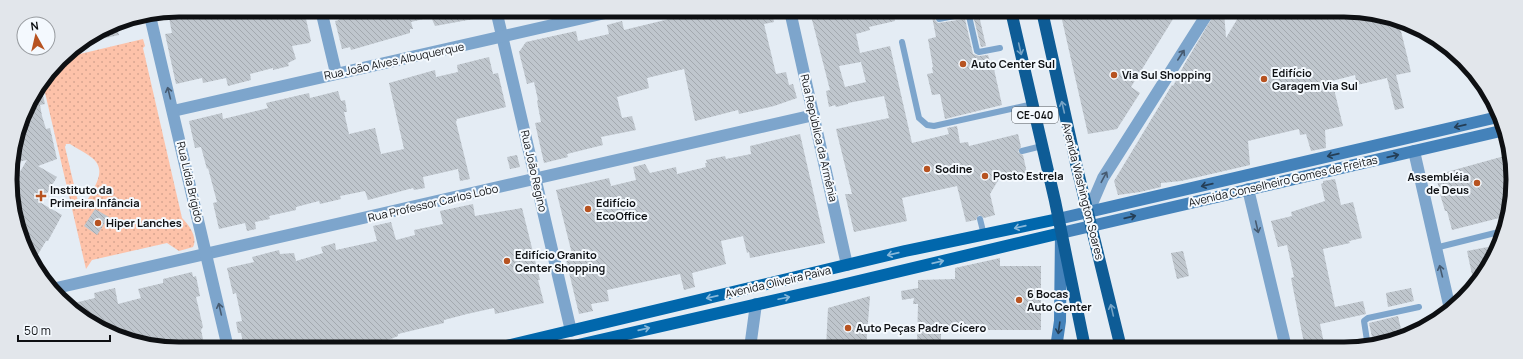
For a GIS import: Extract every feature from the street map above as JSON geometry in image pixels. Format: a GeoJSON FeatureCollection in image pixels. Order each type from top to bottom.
{"type":"FeatureCollection","features":[{"type":"Feature","properties":{"kind":"highway","name":"CE-040"},"geometry":{"type":"LineString","coordinates":[[1012,17],[1042,146],[1084,342]]}},
{"type":"Feature","properties":{"kind":"highway","name":"Avenida Washington Soares"},"geometry":{"type":"LineString","coordinates":[[1043,17],[1119,342]]}},
{"type":"Feature","properties":{"kind":"main road","name":"Avenida Conselheiro Gomes de Freitas"},"geometry":{"type":"LineString","coordinates":[[1058,219],[1494,118]]}},
{"type":"Feature","properties":{"kind":"main road","name":"Avenida Conselheiro Gomes de Freitas"},"geometry":{"type":"LineString","coordinates":[[1061,233],[1498,131]]}},
{"type":"Feature","properties":{"kind":"main road","name":"Avenida Oliveira Paiva"},"geometry":{"type":"LineString","coordinates":[[524,342],[847,265],[1058,219]]}},
{"type":"Feature","properties":{"kind":"main road","name":"Avenida Oliveira Paiva"},"geometry":{"type":"LineString","coordinates":[[591,342],[1061,233]]}},
{"type":"Feature","properties":{"kind":"main road"},"geometry":{"type":"LineString","coordinates":[[1057,342],[1060,321],[1061,233]]}},
{"type":"Feature","properties":{"kind":"street"},"geometry":{"type":"LineString","coordinates":[[323,17],[336,73]]}},
{"type":"Feature","properties":{"kind":"street","name":"Rua João Regino"},"geometry":{"type":"LineString","coordinates":[[498,17],[537,179],[571,331]]}},
{"type":"Feature","properties":{"kind":"street","name":"Rua João Alves Albuquerque"},"geometry":{"type":"LineString","coordinates":[[173,111],[585,17]]}},
{"type":"Feature","properties":{"kind":"street","name":"Rua República da Armênia"},"geometry":{"type":"LineString","coordinates":[[791,17],[847,265]]}},
{"type":"Feature","properties":{"kind":"street"},"geometry":{"type":"LineString","coordinates":[[1088,213],[1103,178],[1205,17]]}},
{"type":"Feature","properties":{"kind":"street","name":"Rua Lídia Brígido"},"geometry":{"type":"LineString","coordinates":[[151,19],[227,342]]}},
{"type":"Feature","properties":{"kind":"street","name":"Rua Professor Carlos Lobo"},"geometry":{"type":"LineString","coordinates":[[58,288],[814,115]]}},
{"type":"Feature","properties":{"kind":"street"},"geometry":{"type":"LineString","coordinates":[[1414,151],[1449,304]]}},
{"type":"Feature","properties":{"kind":"street"},"geometry":{"type":"LineString","coordinates":[[1248,189],[1285,342]]}},
{"type":"Feature","properties":{"kind":"street"},"geometry":{"type":"LineString","coordinates":[[751,342],[756,304]]}},
{"type":"Feature","properties":{"kind":"lane"},"geometry":{"type":"LineString","coordinates":[[939,19],[949,17]]}},
{"type":"Feature","properties":{"kind":"lane"},"geometry":{"type":"LineString","coordinates":[[969,17],[977,50],[979,52],[1000,48]]}},
{"type":"Feature","properties":{"kind":"lane"},"geometry":{"type":"LineString","coordinates":[[902,42],[920,118],[927,125],[934,126],[1032,104]]}},
{"type":"Feature","properties":{"kind":"lane"},"geometry":{"type":"LineString","coordinates":[[1022,151],[1042,146]]}},
{"type":"Feature","properties":{"kind":"lane"},"geometry":{"type":"LineString","coordinates":[[980,219],[984,235]]}},
{"type":"Feature","properties":{"kind":"lane"},"geometry":{"type":"LineString","coordinates":[[1435,248],[1497,233]]}},
{"type":"Feature","properties":{"kind":"lane"},"geometry":{"type":"LineString","coordinates":[[1367,341],[1364,321],[1368,318],[1419,307]]}},
{"type":"Feature","properties":{"kind":"shaded area"},"geometry":{"type":"Polygon","coordinates":[[[143,39],[145,46],[143,48],[182,218],[194,235],[194,243],[193,247],[179,251],[167,243],[92,260],[86,269],[44,89],[57,72],[75,55],[143,39]],[[66,144],[65,147],[78,202],[82,206],[89,198],[98,179],[98,166],[90,157],[70,144],[66,144]]]}},
{"type":"Feature","properties":{"kind":"building"},"geometry":{"type":"Polygon","coordinates":[[[306,17],[311,41],[309,43],[292,46],[296,59],[288,63],[289,66],[273,70],[273,68],[250,74],[251,80],[228,86],[226,78],[203,83],[202,78],[176,84],[165,34],[172,33],[169,18],[306,17]]]}},
{"type":"Feature","properties":{"kind":"building"},"geometry":{"type":"Polygon","coordinates":[[[338,17],[431,17],[411,22],[413,29],[410,29],[410,33],[351,50],[350,47],[342,49],[335,21],[339,20],[338,17]]]}},
{"type":"Feature","properties":{"kind":"building"},"geometry":{"type":"Polygon","coordinates":[[[431,17],[484,17],[435,26],[431,17]]]}},
{"type":"Feature","properties":{"kind":"building"},"geometry":{"type":"Polygon","coordinates":[[[677,17],[773,17],[774,22],[764,24],[776,74],[786,72],[789,85],[793,84],[797,98],[774,106],[739,114],[738,110],[695,121],[684,69],[647,78],[649,88],[617,97],[622,118],[632,116],[636,130],[601,137],[603,145],[567,154],[568,157],[544,163],[535,123],[541,122],[534,82],[527,84],[519,52],[526,42],[576,31],[578,41],[609,34],[607,25],[622,21],[624,30],[677,17]]]}},
{"type":"Feature","properties":{"kind":"building"},"geometry":{"type":"Polygon","coordinates":[[[811,17],[894,17],[895,21],[869,27],[870,30],[856,34],[860,53],[890,46],[912,143],[949,134],[947,128],[957,126],[960,143],[968,142],[969,146],[1018,134],[1021,147],[1018,152],[1023,155],[1027,173],[999,179],[990,194],[995,215],[984,218],[979,215],[976,220],[966,222],[957,186],[902,198],[907,221],[854,232],[845,194],[852,194],[836,129],[889,118],[884,96],[848,103],[836,107],[835,105],[829,107],[826,91],[830,90],[811,17]],[[861,62],[839,66],[845,87],[866,82],[861,62]]]}},
{"type":"Feature","properties":{"kind":"building","name":"Auto Center Sul"},"geometry":{"type":"Polygon","coordinates":[[[932,17],[936,17],[935,20],[938,23],[965,19],[973,54],[979,56],[988,55],[990,61],[992,60],[1002,105],[945,119],[940,94],[932,95],[927,74],[933,73],[928,39],[936,37],[932,17]]]}},
{"type":"Feature","properties":{"kind":"building"},"geometry":{"type":"Polygon","coordinates":[[[974,17],[979,17],[986,46],[981,47],[974,17]]]}},
{"type":"Feature","properties":{"kind":"building","name":"Via Sul Shopping"},"geometry":{"type":"Polygon","coordinates":[[[1061,17],[1174,17],[1131,87],[1140,93],[1117,129],[1088,134],[1061,17]]]}},
{"type":"Feature","properties":{"kind":"building"},"geometry":{"type":"Polygon","coordinates":[[[1212,17],[1224,17],[1226,38],[1238,17],[1354,17],[1375,20],[1400,27],[1411,72],[1396,75],[1404,108],[1395,110],[1387,78],[1357,85],[1355,75],[1332,81],[1343,126],[1325,130],[1326,148],[1311,151],[1306,134],[1300,135],[1299,129],[1248,141],[1250,165],[1181,181],[1161,183],[1161,187],[1118,195],[1114,181],[1172,85],[1173,86],[1212,17]]]}},
{"type":"Feature","properties":{"kind":"building"},"geometry":{"type":"Polygon","coordinates":[[[117,29],[119,35],[96,40],[117,29]]]}},
{"type":"Feature","properties":{"kind":"building"},"geometry":{"type":"Polygon","coordinates":[[[489,57],[493,74],[498,73],[506,107],[457,119],[456,122],[470,179],[460,181],[458,169],[423,177],[425,188],[414,190],[413,188],[368,200],[365,191],[340,196],[341,199],[320,204],[319,201],[296,207],[296,210],[269,216],[270,219],[255,222],[256,229],[247,231],[245,223],[219,229],[213,203],[217,202],[208,168],[207,169],[201,147],[195,148],[189,121],[222,113],[223,119],[268,108],[266,103],[309,93],[310,98],[338,91],[341,101],[345,100],[347,112],[344,112],[349,134],[375,128],[381,154],[404,149],[389,83],[435,70],[436,77],[458,72],[457,65],[489,57]]]}},
{"type":"Feature","properties":{"kind":"building"},"geometry":{"type":"Polygon","coordinates":[[[42,92],[45,104],[40,105],[42,116],[46,129],[50,128],[57,159],[38,166],[57,177],[41,203],[62,215],[48,241],[46,241],[37,256],[29,242],[18,201],[17,177],[27,160],[18,162],[29,117],[42,92]]]}},
{"type":"Feature","properties":{"kind":"building"},"geometry":{"type":"Polygon","coordinates":[[[800,134],[825,243],[750,258],[749,252],[747,253],[743,236],[721,241],[726,264],[692,273],[695,287],[684,290],[680,274],[607,290],[609,301],[591,304],[593,311],[579,314],[566,260],[573,258],[556,190],[609,178],[611,186],[636,180],[633,167],[645,164],[650,173],[676,167],[677,174],[706,167],[706,160],[725,156],[726,159],[751,154],[750,146],[800,134]]]}},
{"type":"Feature","properties":{"kind":"building"},"geometry":{"type":"Polygon","coordinates":[[[517,155],[520,167],[510,169],[507,157],[517,155]]]}},
{"type":"Feature","properties":{"kind":"building"},"geometry":{"type":"Polygon","coordinates":[[[1505,156],[1506,190],[1501,217],[1452,230],[1447,211],[1445,211],[1440,194],[1436,175],[1505,156]]]}},
{"type":"Feature","properties":{"kind":"building"},"geometry":{"type":"Polygon","coordinates":[[[1335,179],[1341,205],[1353,202],[1362,238],[1349,241],[1350,243],[1323,249],[1335,307],[1363,301],[1366,314],[1320,324],[1324,342],[1304,342],[1291,278],[1294,277],[1287,245],[1278,247],[1271,221],[1292,216],[1291,212],[1325,201],[1321,184],[1323,181],[1335,179]]]}},
{"type":"Feature","properties":{"kind":"building"},"geometry":{"type":"Polygon","coordinates":[[[473,204],[475,216],[522,208],[540,280],[538,280],[544,303],[495,314],[494,308],[467,314],[444,320],[444,323],[398,334],[398,336],[391,339],[378,342],[243,342],[241,333],[238,333],[236,322],[242,321],[236,293],[233,294],[227,268],[254,262],[252,257],[279,250],[280,254],[294,253],[296,261],[323,253],[321,247],[335,243],[336,250],[377,241],[373,226],[391,222],[396,240],[415,235],[414,230],[443,224],[440,211],[473,204]]]}},
{"type":"Feature","properties":{"kind":"building"},"geometry":{"type":"Polygon","coordinates":[[[95,209],[109,217],[97,235],[84,226],[95,209]]]}},
{"type":"Feature","properties":{"kind":"building"},"geometry":{"type":"Polygon","coordinates":[[[1492,246],[1479,270],[1473,277],[1467,251],[1492,246]]]}},
{"type":"Feature","properties":{"kind":"building"},"geometry":{"type":"Polygon","coordinates":[[[1183,251],[1189,276],[1177,279],[1171,253],[1183,251]]]}},
{"type":"Feature","properties":{"kind":"building"},"geometry":{"type":"Polygon","coordinates":[[[1000,258],[1000,266],[1041,266],[1041,330],[948,330],[941,332],[941,342],[917,342],[918,304],[913,304],[914,298],[902,300],[901,291],[918,288],[918,280],[955,279],[955,268],[1000,258]]]}},
{"type":"Feature","properties":{"kind":"building"},"geometry":{"type":"Polygon","coordinates":[[[192,272],[193,277],[196,276],[200,296],[196,297],[203,327],[201,330],[204,342],[169,342],[137,336],[117,330],[89,315],[74,303],[95,298],[94,293],[115,288],[118,304],[141,298],[138,289],[163,283],[163,279],[192,272]]]}},
{"type":"Feature","properties":{"kind":"building"},"geometry":{"type":"Polygon","coordinates":[[[1411,288],[1414,301],[1388,307],[1386,293],[1411,288]]]}},
{"type":"Feature","properties":{"kind":"building","name":"Auto Peças Padre Cícero"},"geometry":{"type":"Polygon","coordinates":[[[870,296],[866,342],[826,342],[828,308],[870,296]]]}},
{"type":"Feature","properties":{"kind":"building"},"geometry":{"type":"Polygon","coordinates":[[[1398,316],[1401,329],[1395,330],[1396,333],[1372,340],[1369,323],[1398,316]]]}},
{"type":"Feature","properties":{"kind":"place","name":"Auto Center Sul"},"geometry":{"type":"Point","coordinates":[963,64]}},
{"type":"Feature","properties":{"kind":"place","name":"Via Sul Shopping"},"geometry":{"type":"Point","coordinates":[1114,75]}},
{"type":"Feature","properties":{"kind":"place","name":"Edifício Garagem Via Sul"},"geometry":{"type":"Point","coordinates":[1264,79]}},
{"type":"Feature","properties":{"kind":"place","name":"Sodine"},"geometry":{"type":"Point","coordinates":[927,169]}},
{"type":"Feature","properties":{"kind":"place","name":"Posto Estrela"},"geometry":{"type":"Point","coordinates":[985,176]}},
{"type":"Feature","properties":{"kind":"place","name":"Assembléia de Deus"},"geometry":{"type":"Point","coordinates":[1477,183]}},
{"type":"Feature","properties":{"kind":"place","name":"Instituto da Primeira Infância"},"geometry":{"type":"Point","coordinates":[41,196]}},
{"type":"Feature","properties":{"kind":"place","name":"Edifício EcoOffice"},"geometry":{"type":"Point","coordinates":[588,209]}},
{"type":"Feature","properties":{"kind":"place","name":"Hiper Lanches"},"geometry":{"type":"Point","coordinates":[98,223]}},
{"type":"Feature","properties":{"kind":"place","name":"Edifício Granito Center Shopping"},"geometry":{"type":"Point","coordinates":[507,261]}},
{"type":"Feature","properties":{"kind":"place","name":"6 Bocas Auto Center"},"geometry":{"type":"Point","coordinates":[1019,300]}},
{"type":"Feature","properties":{"kind":"place","name":"Auto Peças Padre Cícero"},"geometry":{"type":"Point","coordinates":[848,328]}}]}
